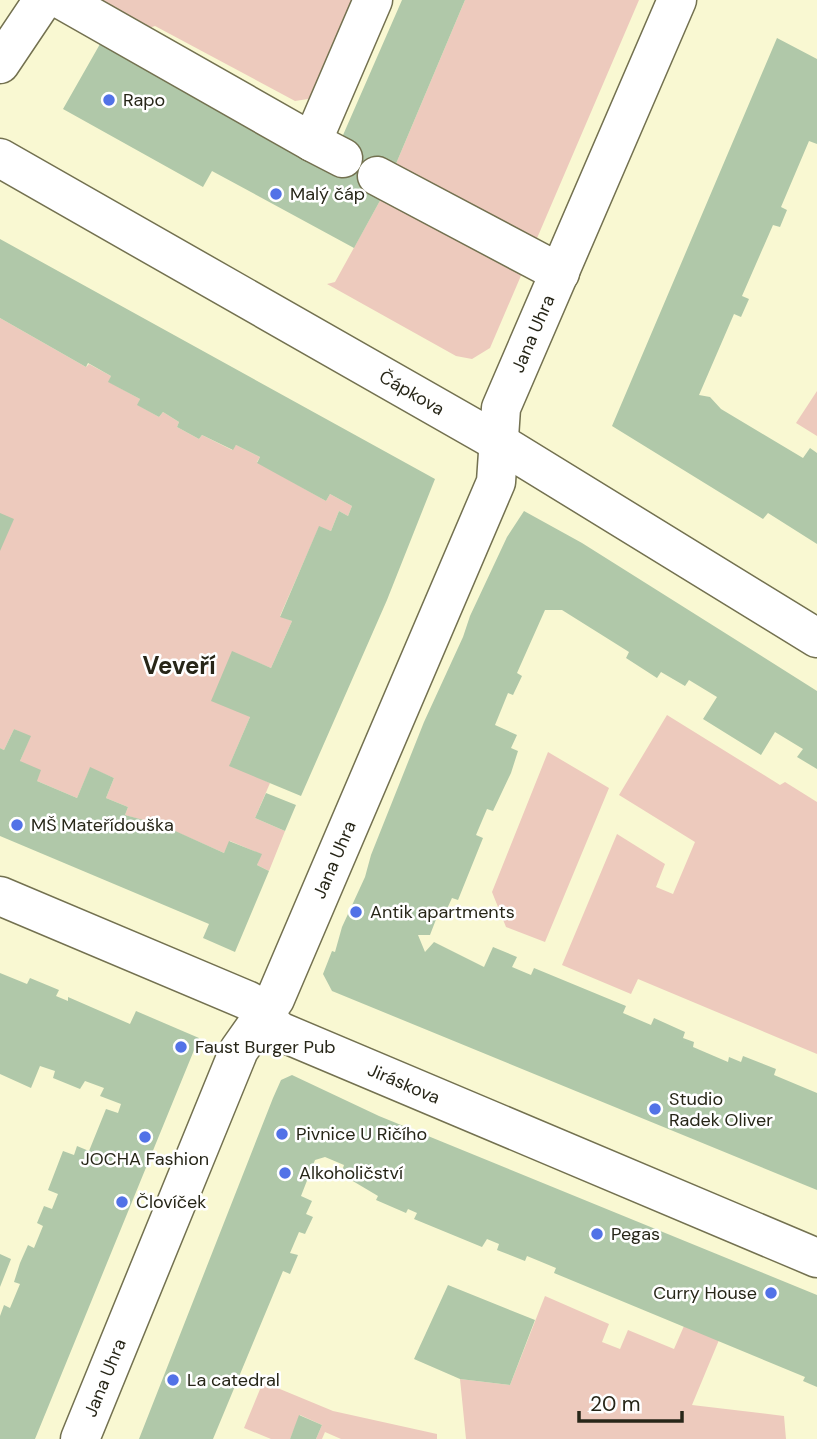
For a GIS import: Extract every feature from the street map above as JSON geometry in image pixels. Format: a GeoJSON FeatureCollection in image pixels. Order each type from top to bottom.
{"type":"FeatureCollection","features":[{"type":"Feature","properties":{"kind":"street"},"geometry":{"type":"LineString","coordinates":[[0,64],[43,0]]}},
{"type":"Feature","properties":{"kind":"street"},"geometry":{"type":"LineString","coordinates":[[62,0],[328,150],[373,0]]}},
{"type":"Feature","properties":{"kind":"street","name":"Jana Uhra"},"geometry":{"type":"LineString","coordinates":[[80,1439],[239,1050],[275,999],[496,482],[501,408],[677,0]]}},
{"type":"Feature","properties":{"kind":"street","name":"Čápkova"},"geometry":{"type":"LineString","coordinates":[[0,158],[498,442],[817,638]]}},
{"type":"Feature","properties":{"kind":"street","name":"Jana Uhra"},"geometry":{"type":"LineString","coordinates":[[377,176],[560,273]]}},
{"type":"Feature","properties":{"kind":"street","name":"Jiráskova"},"geometry":{"type":"LineString","coordinates":[[0,895],[249,1001],[279,1031],[817,1258]]}},
{"type":"Feature","properties":{"kind":"shaded area"},"geometry":{"type":"Polygon","coordinates":[[[87,0],[362,0],[321,90],[308,99],[295,101],[155,26],[140,31],[87,0]]]}},
{"type":"Feature","properties":{"kind":"shaded area"},"geometry":{"type":"Polygon","coordinates":[[[465,0],[639,0],[490,348],[472,359],[456,356],[327,284],[335,282],[382,197],[465,0]]]}},
{"type":"Feature","properties":{"kind":"shaded area"},"geometry":{"type":"Polygon","coordinates":[[[0,318],[86,367],[89,364],[111,376],[109,382],[140,399],[138,405],[159,417],[163,412],[179,422],[177,427],[199,439],[202,435],[232,450],[236,445],[260,457],[257,462],[326,501],[330,494],[352,506],[348,516],[339,511],[331,531],[319,527],[280,616],[292,621],[271,668],[232,652],[250,717],[230,764],[270,783],[255,818],[285,831],[269,871],[257,865],[261,854],[230,841],[224,853],[163,826],[125,815],[128,807],[106,798],[114,778],[90,768],[77,798],[37,781],[20,761],[30,737],[14,729],[4,750],[0,748],[0,318]]]}},
{"type":"Feature","properties":{"kind":"shaded area"},"geometry":{"type":"Polygon","coordinates":[[[817,391],[817,436],[796,423],[817,391]]]}},
{"type":"Feature","properties":{"kind":"shaded area"},"geometry":{"type":"Polygon","coordinates":[[[667,715],[780,785],[785,782],[817,802],[817,1054],[638,979],[631,994],[562,965],[617,834],[665,864],[656,887],[673,894],[695,842],[619,795],[667,715]]]}},
{"type":"Feature","properties":{"kind":"shaded area"},"geometry":{"type":"Polygon","coordinates":[[[548,752],[609,788],[545,942],[506,927],[492,892],[548,752]]]}},
{"type":"Feature","properties":{"kind":"shaded area"},"geometry":{"type":"Polygon","coordinates":[[[545,1296],[609,1324],[602,1342],[620,1349],[628,1330],[674,1349],[684,1326],[719,1340],[692,1405],[784,1416],[786,1439],[466,1439],[460,1379],[510,1385],[545,1296]]]}},
{"type":"Feature","properties":{"kind":"shaded area"},"geometry":{"type":"Polygon","coordinates":[[[263,1382],[333,1411],[437,1434],[437,1439],[341,1439],[325,1432],[322,1439],[316,1439],[322,1425],[300,1415],[290,1439],[271,1439],[244,1428],[263,1382]]]}},
{"type":"Feature","properties":{"kind":"building"},"geometry":{"type":"Polygon","coordinates":[[[402,0],[465,0],[382,197],[354,248],[212,171],[203,187],[63,109],[100,44],[335,173],[340,142],[402,0]]]}},
{"type":"Feature","properties":{"kind":"building"},"geometry":{"type":"Polygon","coordinates":[[[777,38],[817,59],[817,144],[809,141],[781,207],[787,210],[780,227],[773,225],[742,296],[749,299],[741,317],[734,314],[699,395],[710,397],[721,409],[803,458],[810,448],[817,453],[817,544],[768,513],[763,519],[612,426],[777,38]]]}},
{"type":"Feature","properties":{"kind":"building"},"geometry":{"type":"Polygon","coordinates":[[[0,239],[435,479],[387,600],[301,796],[229,766],[250,717],[211,701],[232,651],[271,668],[292,621],[280,617],[319,526],[331,531],[339,511],[348,516],[352,506],[330,494],[326,501],[257,463],[260,457],[236,445],[233,450],[202,435],[199,439],[177,427],[179,422],[163,412],[159,417],[137,405],[140,399],[108,382],[111,376],[88,363],[86,367],[0,318],[0,239]]]}},
{"type":"Feature","properties":{"kind":"building"},"geometry":{"type":"Polygon","coordinates":[[[524,511],[582,543],[817,691],[817,769],[797,757],[803,749],[775,732],[761,755],[703,719],[717,697],[689,680],[685,686],[661,672],[657,678],[626,658],[629,652],[562,610],[545,610],[517,673],[522,676],[513,695],[508,693],[495,725],[517,735],[511,748],[518,751],[511,773],[493,811],[487,809],[476,835],[483,838],[458,900],[452,898],[446,911],[440,909],[430,935],[418,935],[425,952],[434,942],[484,967],[493,947],[517,957],[512,967],[531,975],[534,968],[626,1006],[623,1013],[651,1025],[654,1018],[685,1032],[683,1038],[694,1042],[693,1047],[728,1062],[729,1057],[741,1062],[743,1056],[776,1069],[774,1075],[817,1093],[817,1190],[332,991],[323,974],[332,951],[335,952],[342,927],[365,877],[371,855],[424,722],[470,616],[507,537],[524,511]]]}},
{"type":"Feature","properties":{"kind":"building"},"geometry":{"type":"Polygon","coordinates":[[[0,513],[14,519],[0,551],[0,513]]]}},
{"type":"Feature","properties":{"kind":"building"},"geometry":{"type":"Polygon","coordinates":[[[14,729],[31,736],[20,761],[41,770],[37,781],[77,798],[90,767],[114,778],[106,798],[128,807],[125,815],[162,825],[224,853],[229,841],[262,854],[257,865],[269,871],[235,952],[203,938],[209,924],[0,836],[0,748],[4,750],[14,729]]]}},
{"type":"Feature","properties":{"kind":"building"},"geometry":{"type":"Polygon","coordinates":[[[266,793],[296,805],[285,831],[255,818],[266,793]]]}},
{"type":"Feature","properties":{"kind":"building"},"geometry":{"type":"Polygon","coordinates":[[[0,973],[27,984],[30,978],[59,990],[56,996],[68,1001],[68,997],[130,1024],[136,1011],[199,1038],[35,1439],[0,1439],[0,1316],[4,1305],[10,1308],[20,1284],[14,1282],[28,1245],[34,1248],[43,1226],[37,1223],[44,1206],[52,1209],[58,1194],[48,1190],[63,1151],[74,1155],[77,1146],[89,1151],[106,1109],[118,1113],[121,1104],[100,1096],[104,1088],[85,1081],[80,1089],[53,1078],[55,1071],[40,1066],[31,1088],[0,1074],[0,973]]]}},
{"type":"Feature","properties":{"kind":"building"},"geometry":{"type":"Polygon","coordinates":[[[292,1075],[379,1116],[817,1295],[817,1387],[803,1381],[805,1377],[554,1273],[556,1268],[527,1256],[525,1261],[497,1250],[499,1244],[487,1239],[482,1247],[414,1219],[417,1213],[408,1209],[406,1213],[376,1200],[378,1196],[341,1174],[344,1165],[325,1157],[315,1160],[301,1196],[312,1201],[306,1214],[313,1217],[305,1234],[299,1232],[290,1253],[298,1255],[290,1274],[283,1271],[213,1439],[139,1439],[273,1098],[281,1080],[292,1075]]]}},
{"type":"Feature","properties":{"kind":"building"},"geometry":{"type":"Polygon","coordinates":[[[0,1254],[11,1259],[0,1287],[0,1254]]]}},
{"type":"Feature","properties":{"kind":"building"},"geometry":{"type":"Polygon","coordinates":[[[448,1285],[535,1320],[510,1385],[460,1379],[414,1359],[448,1285]]]}},
{"type":"Feature","properties":{"kind":"building"},"geometry":{"type":"Polygon","coordinates":[[[299,1415],[322,1425],[316,1439],[290,1439],[299,1415]]]}},
{"type":"Feature","properties":{"kind":"place","name":"Rapo"},"geometry":{"type":"Point","coordinates":[109,100]}},
{"type":"Feature","properties":{"kind":"place","name":"Malý čáp"},"geometry":{"type":"Point","coordinates":[276,194]}},
{"type":"Feature","properties":{"kind":"place","name":"MŠ Mateřídouška"},"geometry":{"type":"Point","coordinates":[17,825]}},
{"type":"Feature","properties":{"kind":"place","name":"Antik apartments"},"geometry":{"type":"Point","coordinates":[356,912]}},
{"type":"Feature","properties":{"kind":"place","name":"Faust Burger Pub"},"geometry":{"type":"Point","coordinates":[181,1047]}},
{"type":"Feature","properties":{"kind":"place","name":"Studio Radek Oliver"},"geometry":{"type":"Point","coordinates":[655,1109]}},
{"type":"Feature","properties":{"kind":"place","name":"Pivnice U Ričího"},"geometry":{"type":"Point","coordinates":[282,1134]}},
{"type":"Feature","properties":{"kind":"place","name":"JOCHA Fashion"},"geometry":{"type":"Point","coordinates":[145,1137]}},
{"type":"Feature","properties":{"kind":"place","name":"Alkoholičství"},"geometry":{"type":"Point","coordinates":[285,1173]}},
{"type":"Feature","properties":{"kind":"place","name":"Človíček"},"geometry":{"type":"Point","coordinates":[122,1202]}},
{"type":"Feature","properties":{"kind":"place","name":"Pegas"},"geometry":{"type":"Point","coordinates":[597,1234]}},
{"type":"Feature","properties":{"kind":"place","name":"Curry House"},"geometry":{"type":"Point","coordinates":[771,1293]}},
{"type":"Feature","properties":{"kind":"place","name":"La catedral"},"geometry":{"type":"Point","coordinates":[173,1380]}},
{"type":"Feature","properties":{"kind":"district","name":"Veveří"},"geometry":{"type":"Point","coordinates":[179,666]}}]}
